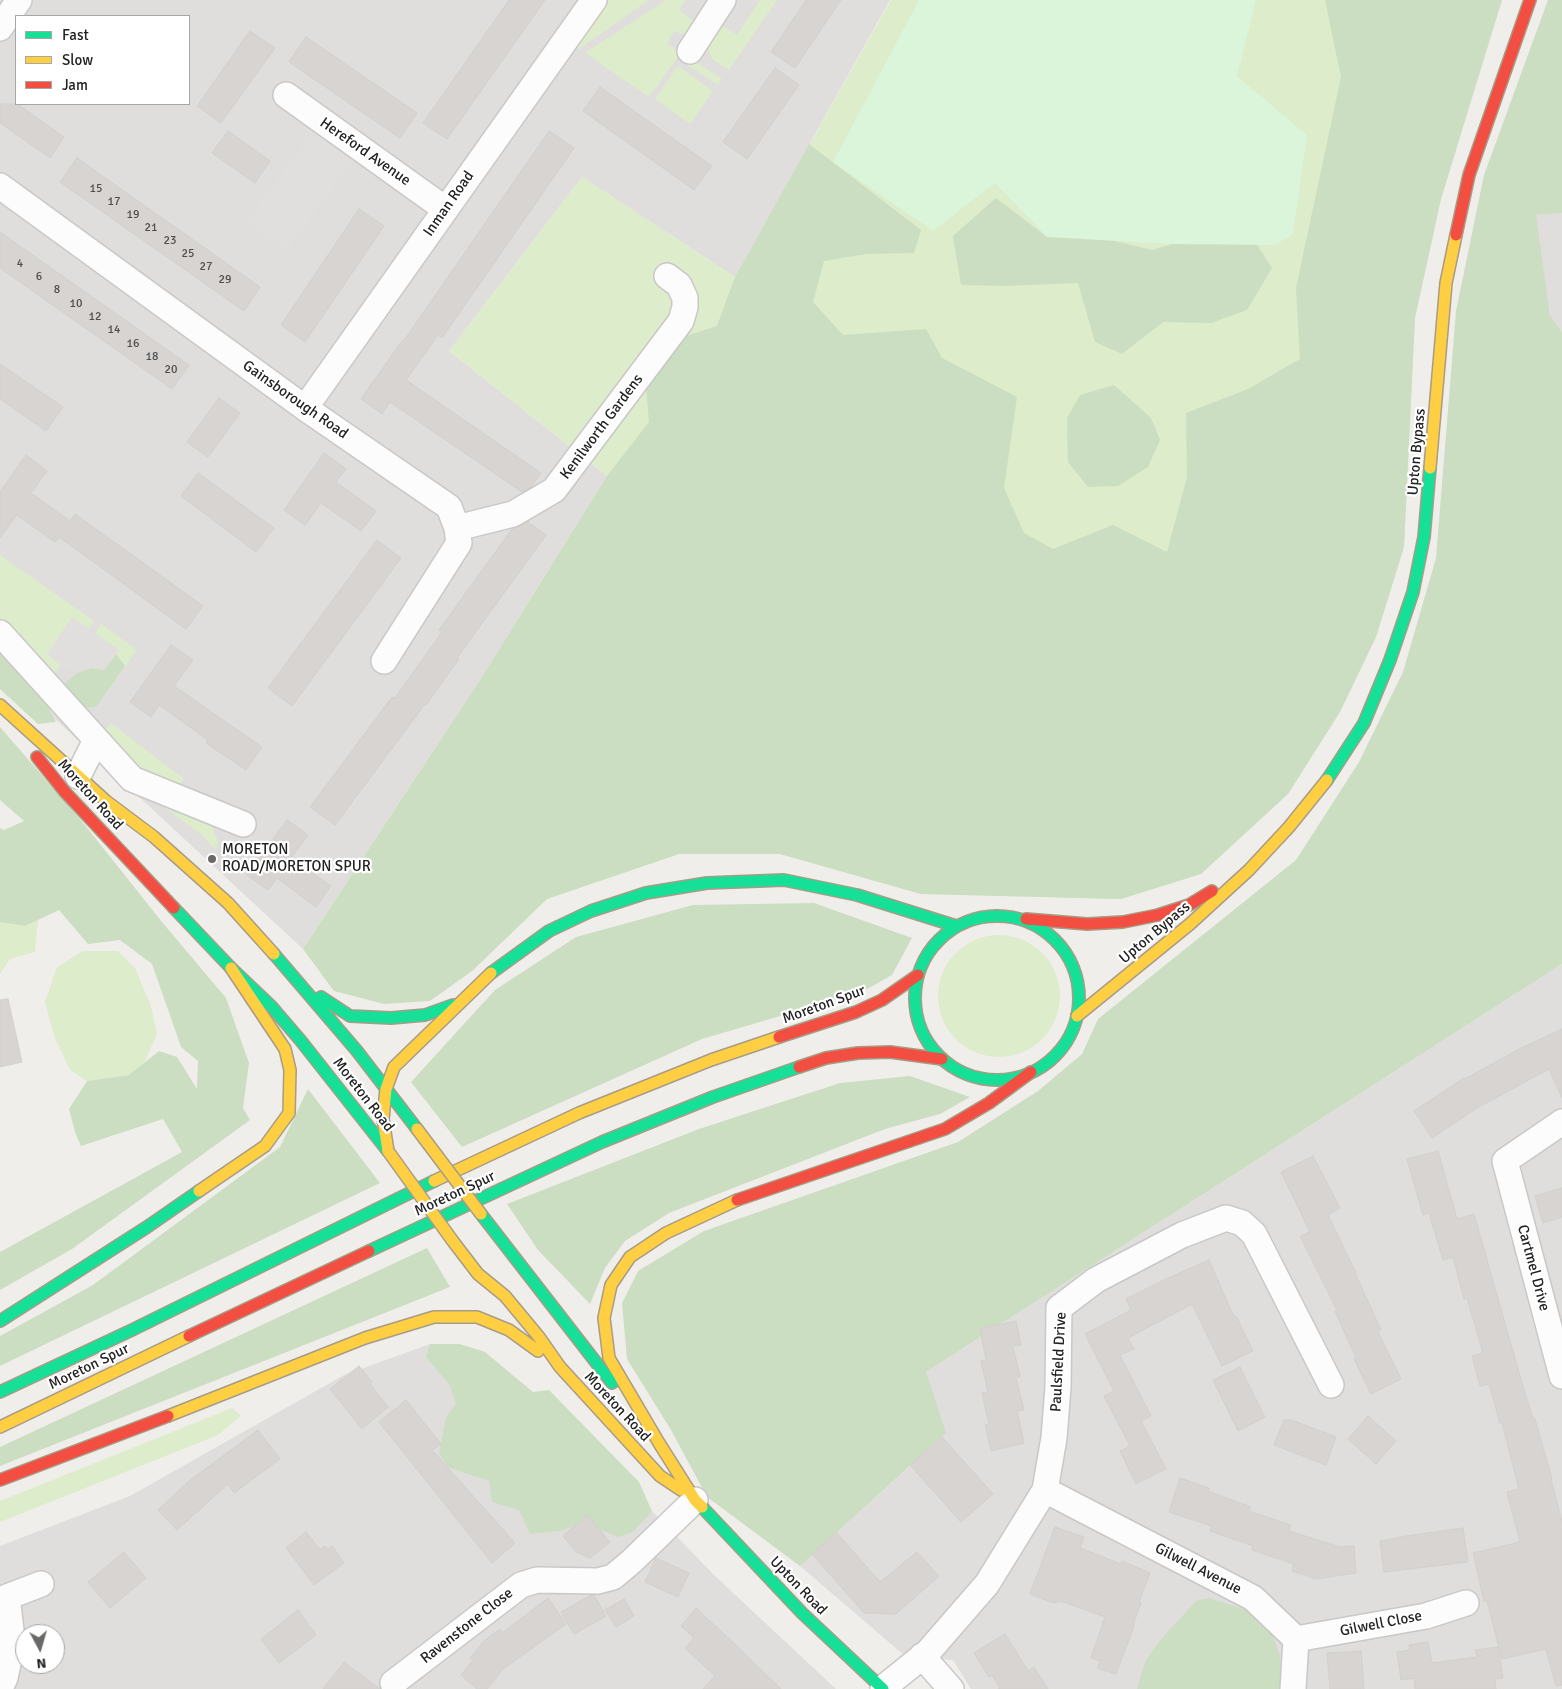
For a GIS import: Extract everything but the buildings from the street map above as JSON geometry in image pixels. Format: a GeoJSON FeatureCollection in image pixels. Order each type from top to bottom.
{"type":"FeatureCollection","features":[{"type":"Feature","properties":{"kind":"main road","name":"Upton Bypass"},"geometry":{"type":"LineString","coordinates":[[1078,1016],[1101,995],[1190,924],[1249,870],[1289,827],[1328,778],[1364,723],[1390,660],[1413,592],[1424,536],[1446,283],[1469,175],[1530,0]]}},
{"type":"Feature","properties":{"kind":"main road","name":"Moreton Road"},"geometry":{"type":"LineString","coordinates":[[0,705],[106,801],[154,837],[228,904],[303,985],[386,1089],[659,1443]]}},
{"type":"Feature","properties":{"kind":"main road","name":"Moreton Road"},"geometry":{"type":"LineString","coordinates":[[0,712],[65,792],[231,968],[283,1020],[388,1151],[452,1240],[476,1277],[505,1296],[539,1337],[560,1367],[660,1476],[695,1500]]}},
{"type":"Feature","properties":{"kind":"main road","name":"Upton Bypass"},"geometry":{"type":"LineString","coordinates":[[1017,918],[1087,924],[1123,922],[1158,915],[1189,905],[1249,870]]}},
{"type":"Feature","properties":{"kind":"main road"},"geometry":{"type":"LineString","coordinates":[[388,1151],[383,1119],[386,1089],[394,1067],[485,977],[549,931],[591,911],[646,892],[707,883],[784,880],[857,895],[956,926]]}},
{"type":"Feature","properties":{"kind":"main road"},"geometry":{"type":"LineString","coordinates":[[695,1500],[609,1358],[604,1318],[611,1285],[630,1257],[666,1233],[739,1199],[945,1129],[989,1103],[1052,1059],[1068,1039],[1078,1016],[1079,990],[1073,966],[1060,944],[1041,928],[1017,918],[996,915],[975,918],[956,926],[939,939],[926,956],[918,975],[914,998],[918,1021],[927,1042],[942,1059],[962,1072],[985,1079],[1008,1079],[1031,1072]]}},
{"type":"Feature","properties":{"kind":"main road"},"geometry":{"type":"LineString","coordinates":[[0,1321],[147,1227],[265,1146],[289,1113],[290,1070],[285,1049],[231,968]]}},
{"type":"Feature","properties":{"kind":"main road","name":"Moreton Spur"},"geometry":{"type":"LineString","coordinates":[[0,1392],[132,1330],[388,1203],[579,1114],[711,1060],[856,1012],[882,1000],[918,975]]}},
{"type":"Feature","properties":{"kind":"main road"},"geometry":{"type":"LineString","coordinates":[[303,985],[350,1016],[391,1018],[425,1015],[457,1004]]}},
{"type":"Feature","properties":{"kind":"main road","name":"Moreton Spur"},"geometry":{"type":"LineString","coordinates":[[0,1427],[180,1340],[602,1142],[712,1098],[826,1058],[858,1053],[890,1052],[942,1059]]}},
{"type":"Feature","properties":{"kind":"main road"},"geometry":{"type":"LineString","coordinates":[[481,1214],[481,1230]]}},
{"type":"Feature","properties":{"kind":"main road"},"geometry":{"type":"LineString","coordinates":[[476,1277],[480,1255]]}},
{"type":"Feature","properties":{"kind":"main road"},"geometry":{"type":"LineString","coordinates":[[449,1317],[462,1303]]}},
{"type":"Feature","properties":{"kind":"main road"},"geometry":{"type":"LineString","coordinates":[[0,1480],[365,1338],[434,1317],[477,1317],[509,1330],[560,1367]]}},
{"type":"Feature","properties":{"kind":"main road","name":"Upton Road"},"geometry":{"type":"LineString","coordinates":[[695,1500],[802,1613],[883,1689]]}},
{"type":"Feature","properties":{"kind":"street"},"geometry":{"type":"LineString","coordinates":[[0,28],[19,0]]}},
{"type":"Feature","properties":{"kind":"street","name":"Inman Road"},"geometry":{"type":"LineString","coordinates":[[305,408],[594,0]]}},
{"type":"Feature","properties":{"kind":"street"},"geometry":{"type":"LineString","coordinates":[[690,51],[723,0]]}},
{"type":"Feature","properties":{"kind":"street","name":"Hereford Avenue"},"geometry":{"type":"LineString","coordinates":[[286,95],[445,208]]}},
{"type":"Feature","properties":{"kind":"street","name":"Gainsborough Road"},"geometry":{"type":"LineString","coordinates":[[0,186],[305,408],[449,507],[457,528]]}},
{"type":"Feature","properties":{"kind":"street","name":"Kenilworth Gardens"},"geometry":{"type":"LineString","coordinates":[[457,528],[513,514],[554,490],[681,321],[686,306],[685,298],[679,285],[667,276]]}},
{"type":"Feature","properties":{"kind":"street"},"geometry":{"type":"LineString","coordinates":[[384,660],[458,543],[457,528]]}},
{"type":"Feature","properties":{"kind":"street"},"geometry":{"type":"LineString","coordinates":[[0,633],[132,779],[243,824]]}},
{"type":"Feature","properties":{"kind":"street"},"geometry":{"type":"LineString","coordinates":[[78,776],[96,740]]}},
{"type":"Feature","properties":{"kind":"street","name":"Cartmel Drive"},"geometry":{"type":"LineString","coordinates":[[1562,1122],[1505,1161],[1562,1376]]}},
{"type":"Feature","properties":{"kind":"street","name":"Paulsfield Drive"},"geometry":{"type":"LineString","coordinates":[[883,1689],[922,1656],[986,1584],[1045,1490],[1054,1438],[1058,1387],[1059,1308],[1096,1280],[1182,1234],[1226,1218],[1242,1223],[1254,1234],[1331,1385]]}},
{"type":"Feature","properties":{"kind":"street","name":"Gilwell Avenue"},"geometry":{"type":"LineString","coordinates":[[1045,1490],[1253,1598],[1296,1639]]}},
{"type":"Feature","properties":{"kind":"street","name":"Ravenstone Close"},"geometry":{"type":"LineString","coordinates":[[394,1683],[521,1585],[537,1580],[598,1580],[613,1577],[695,1500]]}},
{"type":"Feature","properties":{"kind":"street"},"geometry":{"type":"LineString","coordinates":[[0,1688],[5,1678],[11,1650],[11,1630],[7,1597],[41,1584]]}},
{"type":"Feature","properties":{"kind":"street","name":"Gilwell Close"},"geometry":{"type":"LineString","coordinates":[[1296,1639],[1426,1616],[1466,1603]]}},
{"type":"Feature","properties":{"kind":"street"},"geometry":{"type":"LineString","coordinates":[[1293,1689],[1296,1639]]}},
{"type":"Feature","properties":{"kind":"street"},"geometry":{"type":"LineString","coordinates":[[922,1656],[951,1689]]}},
{"type":"Feature","properties":{"kind":"shaded area"},"geometry":{"type":"Polygon","coordinates":[[[0,0],[890,0],[735,277],[582,177],[449,351],[607,476],[480,680],[303,949],[0,668],[0,0]]]}},
{"type":"Feature","properties":{"kind":"shaded area"},"geometry":{"type":"Polygon","coordinates":[[[313,129],[355,158],[287,251],[246,222],[313,129]]]}},
{"type":"Feature","properties":{"kind":"shaded area"},"geometry":{"type":"Polygon","coordinates":[[[1562,213],[1562,332],[1550,315],[1535,215],[1562,213]]]}},
{"type":"Feature","properties":{"kind":"shaded area"},"geometry":{"type":"Polygon","coordinates":[[[72,617],[119,650],[104,670],[91,668],[77,673],[61,665],[47,654],[72,617]]]}},
{"type":"Feature","properties":{"kind":"shaded area"},"geometry":{"type":"Polygon","coordinates":[[[1562,964],[1562,1689],[971,1689],[953,1660],[905,1656],[800,1566],[942,1437],[926,1372],[1562,964]]]}},
{"type":"Feature","properties":{"kind":"shaded area"},"geometry":{"type":"Polygon","coordinates":[[[430,1344],[459,1344],[485,1352],[652,1511],[714,1575],[836,1689],[0,1689],[0,1546],[130,1496],[344,1375],[430,1344]]]}},
{"type":"Feature","properties":{"kind":"green space"},"geometry":{"type":"Polygon","coordinates":[[[607,0],[649,0],[579,49],[574,45],[607,0]]]}},
{"type":"Feature","properties":{"kind":"green space"},"geometry":{"type":"Polygon","coordinates":[[[666,0],[686,0],[679,10],[698,24],[692,31],[682,34],[674,31],[667,44],[681,53],[649,97],[585,53],[666,0]]]}},
{"type":"Feature","properties":{"kind":"green space"},"geometry":{"type":"Polygon","coordinates":[[[760,0],[777,0],[729,70],[712,59],[706,44],[717,22],[737,35],[760,0]]]}},
{"type":"Feature","properties":{"kind":"green space"},"geometry":{"type":"Polygon","coordinates":[[[891,0],[1502,0],[1441,199],[1415,318],[1404,547],[1376,637],[1340,712],[1288,794],[1201,874],[1121,899],[921,894],[780,854],[679,854],[547,899],[472,971],[303,949],[480,680],[607,476],[449,351],[582,177],[735,277],[891,0]]]}},
{"type":"Feature","properties":{"kind":"green space"},"geometry":{"type":"Polygon","coordinates":[[[919,0],[1256,0],[1237,76],[1307,135],[1293,234],[1275,245],[1172,244],[1047,237],[995,183],[933,231],[833,162],[919,0]]]}},
{"type":"Feature","properties":{"kind":"green space"},"geometry":{"type":"Polygon","coordinates":[[[1325,0],[1502,0],[1441,199],[1415,318],[1404,547],[1376,637],[1340,712],[1288,794],[1201,874],[1121,899],[921,894],[780,854],[679,854],[547,899],[472,971],[430,1001],[384,1004],[334,991],[303,949],[480,680],[607,476],[649,422],[646,387],[671,341],[717,326],[735,277],[809,144],[921,230],[914,253],[866,254],[824,261],[813,302],[843,335],[926,329],[942,358],[1017,397],[1004,488],[1024,533],[1053,549],[1113,525],[1167,552],[1187,477],[1186,413],[1248,389],[1300,359],[1296,288],[1341,77],[1325,0]]]}},
{"type":"Feature","properties":{"kind":"green space"},"geometry":{"type":"Polygon","coordinates":[[[1548,0],[1562,0],[1562,213],[1536,215],[1550,315],[1562,332],[1562,964],[926,1372],[946,1433],[800,1566],[707,1497],[671,1430],[627,1359],[622,1303],[638,1271],[704,1231],[958,1142],[1038,1091],[1082,1054],[1098,1019],[1296,860],[1359,762],[1403,672],[1436,558],[1456,311],[1484,175],[1548,0]]]}},
{"type":"Feature","properties":{"kind":"green space"},"geometry":{"type":"Polygon","coordinates":[[[685,55],[722,79],[718,85],[681,61],[685,55]]]}},
{"type":"Feature","properties":{"kind":"green space"},"geometry":{"type":"Polygon","coordinates":[[[678,66],[713,91],[690,124],[655,99],[678,66]]]}},
{"type":"Feature","properties":{"kind":"green space"},"geometry":{"type":"Polygon","coordinates":[[[996,198],[1047,237],[1089,235],[1152,250],[1203,235],[1256,243],[1272,268],[1247,310],[1211,323],[1163,322],[1122,354],[1095,342],[1078,283],[1005,286],[961,285],[953,236],[996,198]]]}},
{"type":"Feature","properties":{"kind":"green space"},"geometry":{"type":"Polygon","coordinates":[[[1114,385],[1151,418],[1160,440],[1148,467],[1118,486],[1088,487],[1068,462],[1067,418],[1080,395],[1114,385]]]}},
{"type":"Feature","properties":{"kind":"green space"},"geometry":{"type":"Polygon","coordinates":[[[0,555],[94,621],[89,629],[72,618],[48,654],[61,665],[54,673],[48,675],[0,621],[0,555]]]}},
{"type":"Feature","properties":{"kind":"green space"},"geometry":{"type":"Polygon","coordinates":[[[101,624],[137,650],[96,707],[85,708],[64,684],[91,668],[104,670],[119,650],[95,633],[101,624]]]}},
{"type":"Feature","properties":{"kind":"green space"},"geometry":{"type":"Polygon","coordinates":[[[0,648],[43,698],[56,722],[38,724],[0,689],[0,648]]]}},
{"type":"Feature","properties":{"kind":"green space"},"geometry":{"type":"Polygon","coordinates":[[[116,654],[125,666],[96,707],[85,708],[67,696],[64,684],[77,673],[91,668],[104,670],[116,654]]]}},
{"type":"Feature","properties":{"kind":"green space"},"geometry":{"type":"Polygon","coordinates":[[[111,723],[184,779],[178,787],[149,775],[135,765],[105,730],[111,723]]]}},
{"type":"Feature","properties":{"kind":"green space"},"geometry":{"type":"Polygon","coordinates":[[[0,727],[80,819],[162,922],[226,998],[249,1063],[243,1108],[250,1120],[72,1249],[0,1290],[0,1252],[182,1152],[163,1119],[81,1146],[69,1109],[87,1081],[129,1075],[159,1051],[177,1057],[197,1089],[198,1061],[181,1047],[152,964],[120,940],[88,944],[59,910],[25,926],[0,922],[0,828],[4,830],[24,821],[0,800],[0,727]]]}},
{"type":"Feature","properties":{"kind":"green space"},"geometry":{"type":"Polygon","coordinates":[[[149,797],[210,821],[218,841],[215,850],[202,835],[164,807],[152,801],[149,797]]]}},
{"type":"Feature","properties":{"kind":"green space"},"geometry":{"type":"Polygon","coordinates":[[[814,903],[912,938],[892,975],[862,992],[702,1039],[462,1147],[411,1082],[495,990],[576,937],[693,905],[814,903]]]}},
{"type":"Feature","properties":{"kind":"green space"},"geometry":{"type":"Polygon","coordinates":[[[38,920],[35,952],[10,959],[0,974],[0,922],[25,926],[38,920]]]}},
{"type":"Feature","properties":{"kind":"green space"},"geometry":{"type":"Polygon","coordinates":[[[999,935],[1011,936],[1022,940],[1033,945],[1042,953],[1050,962],[1055,973],[1059,984],[1059,1008],[1055,1019],[1050,1030],[1042,1039],[1033,1047],[1022,1052],[1011,1056],[999,1057],[987,1056],[976,1052],[965,1047],[956,1039],[948,1030],[943,1019],[939,1008],[938,996],[939,984],[943,973],[948,962],[956,953],[965,945],[976,940],[987,936],[999,935]]]}},
{"type":"Feature","properties":{"kind":"green space"},"geometry":{"type":"Polygon","coordinates":[[[83,951],[118,951],[135,968],[151,1006],[157,1034],[144,1063],[129,1075],[87,1081],[70,1070],[54,1036],[45,1002],[57,967],[83,951]]]}},
{"type":"Feature","properties":{"kind":"green space"},"geometry":{"type":"Polygon","coordinates":[[[910,1076],[970,1097],[940,1114],[885,1129],[669,1213],[625,1241],[605,1268],[590,1304],[538,1250],[507,1204],[699,1129],[840,1083],[910,1076]]]}},
{"type":"Feature","properties":{"kind":"green space"},"geometry":{"type":"Polygon","coordinates":[[[308,1089],[380,1183],[0,1366],[0,1336],[93,1285],[280,1147],[308,1089]]]}},
{"type":"Feature","properties":{"kind":"green space"},"geometry":{"type":"Polygon","coordinates":[[[427,1248],[450,1287],[0,1466],[0,1447],[427,1248]]]}},
{"type":"Feature","properties":{"kind":"green space"},"geometry":{"type":"Polygon","coordinates":[[[430,1344],[459,1344],[485,1352],[533,1392],[549,1390],[639,1482],[652,1511],[633,1532],[618,1537],[584,1523],[559,1531],[530,1534],[519,1510],[492,1502],[489,1481],[447,1467],[439,1453],[446,1417],[456,1404],[449,1384],[426,1357],[430,1344]]]}},
{"type":"Feature","properties":{"kind":"green space"},"geometry":{"type":"Polygon","coordinates":[[[232,1408],[241,1416],[218,1435],[0,1522],[0,1501],[232,1408]]]}},
{"type":"Feature","properties":{"kind":"green space"},"geometry":{"type":"Polygon","coordinates":[[[1209,1598],[1246,1610],[1271,1631],[1280,1655],[1280,1689],[1137,1689],[1145,1662],[1157,1644],[1196,1601],[1209,1598]]]}},
{"type":"Feature","properties":{"kind":"traffic: fast"},"geometry":{"type":"LineString","coordinates":[[1327,780],[1364,723],[1390,660],[1413,592],[1424,537],[1430,468]]}},
{"type":"Feature","properties":{"kind":"traffic: fast"},"geometry":{"type":"LineString","coordinates":[[491,973],[549,931],[591,911],[646,893],[707,883],[784,880],[857,895],[956,926]]}},
{"type":"Feature","properties":{"kind":"traffic: fast"},"geometry":{"type":"LineString","coordinates":[[174,908],[231,968],[271,1006],[387,1150]]}},
{"type":"Feature","properties":{"kind":"traffic: fast"},"geometry":{"type":"LineString","coordinates":[[997,916],[1028,922],[1055,940],[1073,967],[1079,998],[1073,1029],[1055,1056],[1028,1074],[997,1080],[966,1074],[939,1056],[921,1029],[915,998],[921,967],[939,940],[966,922],[997,916]]}},
{"type":"Feature","properties":{"kind":"traffic: fast"},"geometry":{"type":"LineString","coordinates":[[274,954],[357,1051],[417,1129]]}},
{"type":"Feature","properties":{"kind":"traffic: fast"},"geometry":{"type":"LineString","coordinates":[[321,997],[350,1016],[391,1018],[425,1015],[453,1005]]}},
{"type":"Feature","properties":{"kind":"traffic: fast"},"geometry":{"type":"LineString","coordinates":[[369,1251],[602,1142],[713,1097],[799,1067]]}},
{"type":"Feature","properties":{"kind":"traffic: fast"},"geometry":{"type":"LineString","coordinates":[[0,1392],[132,1330],[434,1181]]}},
{"type":"Feature","properties":{"kind":"traffic: fast"},"geometry":{"type":"LineString","coordinates":[[0,1321],[147,1227],[199,1191]]}},
{"type":"Feature","properties":{"kind":"traffic: fast"},"geometry":{"type":"LineString","coordinates":[[481,1214],[612,1383]]}},
{"type":"Feature","properties":{"kind":"traffic: fast"},"geometry":{"type":"LineString","coordinates":[[702,1507],[802,1613],[883,1689]]}},
{"type":"Feature","properties":{"kind":"traffic: slow"},"geometry":{"type":"LineString","coordinates":[[1430,468],[1446,283],[1456,235]]}},
{"type":"Feature","properties":{"kind":"traffic: slow"},"geometry":{"type":"LineString","coordinates":[[0,705],[106,801],[154,837],[228,903],[274,954]]}},
{"type":"Feature","properties":{"kind":"traffic: slow"},"geometry":{"type":"LineString","coordinates":[[1077,1016],[1190,924],[1249,870],[1289,827],[1327,780]]}},
{"type":"Feature","properties":{"kind":"traffic: slow"},"geometry":{"type":"LineString","coordinates":[[199,1191],[265,1146],[289,1113],[290,1070],[285,1049],[231,968]]}},
{"type":"Feature","properties":{"kind":"traffic: slow"},"geometry":{"type":"LineString","coordinates":[[388,1151],[383,1119],[386,1089],[394,1067],[491,973]]}},
{"type":"Feature","properties":{"kind":"traffic: slow"},"geometry":{"type":"LineString","coordinates":[[434,1181],[579,1113],[711,1060],[779,1037]]}},
{"type":"Feature","properties":{"kind":"traffic: slow"},"geometry":{"type":"LineString","coordinates":[[417,1129],[481,1214]]}},
{"type":"Feature","properties":{"kind":"traffic: slow"},"geometry":{"type":"LineString","coordinates":[[388,1151],[452,1240]]}},
{"type":"Feature","properties":{"kind":"traffic: slow"},"geometry":{"type":"LineString","coordinates":[[702,1507],[695,1500],[659,1443],[609,1358],[604,1318],[611,1285],[630,1257],[666,1233],[737,1200]]}},
{"type":"Feature","properties":{"kind":"traffic: slow"},"geometry":{"type":"LineString","coordinates":[[452,1240],[478,1274],[505,1296],[539,1337],[560,1367],[660,1476],[681,1490]]}},
{"type":"Feature","properties":{"kind":"traffic: slow"},"geometry":{"type":"LineString","coordinates":[[168,1416],[365,1338],[434,1317],[449,1317]]}},
{"type":"Feature","properties":{"kind":"traffic: slow"},"geometry":{"type":"LineString","coordinates":[[449,1317],[477,1317],[509,1330],[538,1351]]}},
{"type":"Feature","properties":{"kind":"traffic: slow"},"geometry":{"type":"LineString","coordinates":[[0,1427],[189,1336]]}},
{"type":"Feature","properties":{"kind":"traffic: jam"},"geometry":{"type":"LineString","coordinates":[[1456,235],[1469,175],[1530,0]]}},
{"type":"Feature","properties":{"kind":"traffic: jam"},"geometry":{"type":"LineString","coordinates":[[37,757],[65,792],[174,908]]}},
{"type":"Feature","properties":{"kind":"traffic: jam"},"geometry":{"type":"LineString","coordinates":[[1026,919],[1087,924],[1123,922],[1158,915],[1189,905],[1212,891]]}},
{"type":"Feature","properties":{"kind":"traffic: jam"},"geometry":{"type":"LineString","coordinates":[[779,1037],[856,1012],[882,1000],[918,975]]}},
{"type":"Feature","properties":{"kind":"traffic: jam"},"geometry":{"type":"LineString","coordinates":[[799,1067],[826,1058],[858,1053],[890,1052],[942,1059]]}},
{"type":"Feature","properties":{"kind":"traffic: jam"},"geometry":{"type":"LineString","coordinates":[[737,1200],[945,1129],[989,1103],[1031,1072]]}},
{"type":"Feature","properties":{"kind":"traffic: jam"},"geometry":{"type":"LineString","coordinates":[[189,1336],[369,1251]]}},
{"type":"Feature","properties":{"kind":"traffic: jam"},"geometry":{"type":"LineString","coordinates":[[0,1480],[168,1416]]}},
{"type":"Feature","properties":{"kind":"place","name":"MORETON ROAD/MORETON SPUR"},"geometry":{"type":"Point","coordinates":[212,859]}}]}
